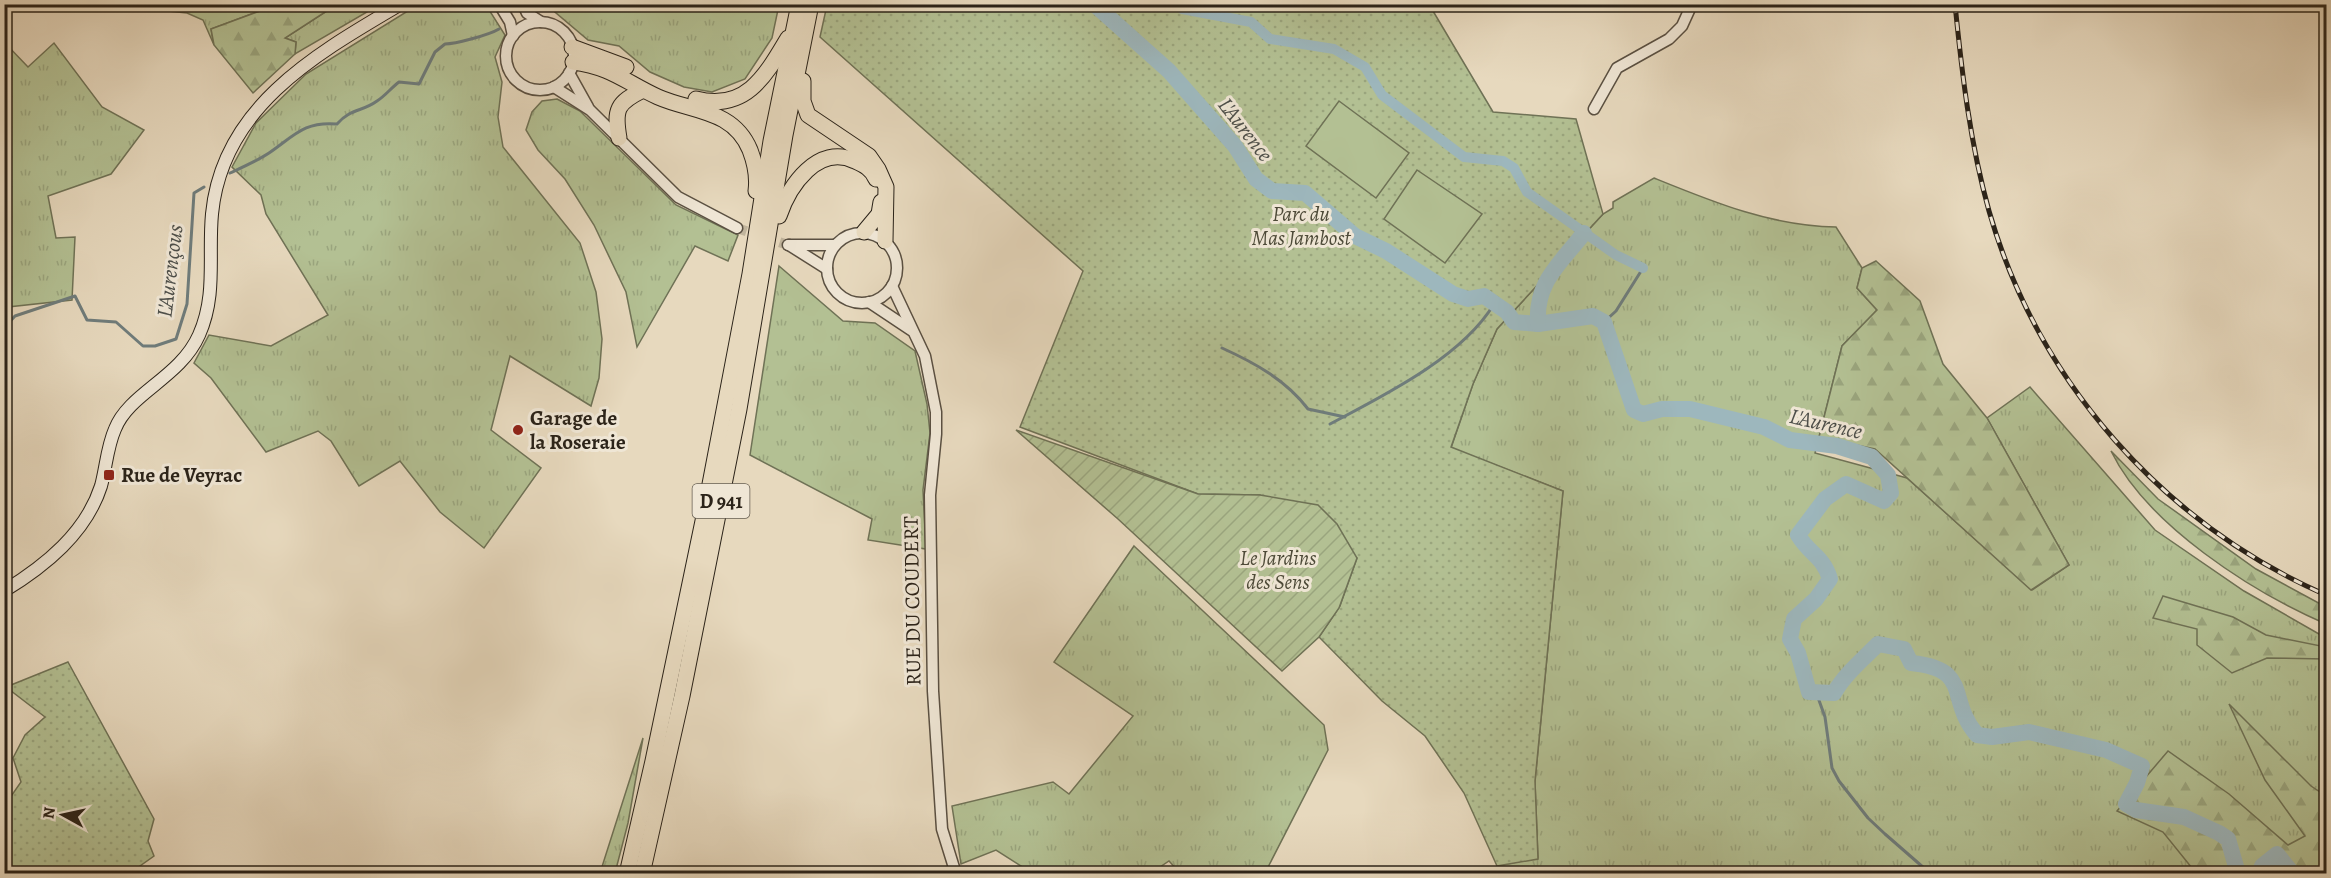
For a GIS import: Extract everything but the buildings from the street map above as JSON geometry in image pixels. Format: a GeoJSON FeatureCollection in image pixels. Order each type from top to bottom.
{"type":"FeatureCollection","features":[{"type":"Feature","properties":{"kind":"highway","name":"D 941"},"geometry":{"type":"LineString","coordinates":[[642,873],[682,696],[759,305],[801,24],[799,4]]}},
{"type":"Feature","properties":{"kind":"highway","name":"D 941"},"geometry":{"type":"LineString","coordinates":[[627,873],[685,607],[750,274],[771,141],[801,24],[812,4]]}},
{"type":"Feature","properties":{"kind":"highway"},"geometry":{"type":"LineString","coordinates":[[572,60],[614,60],[652,85],[711,103],[735,98],[756,86],[768,73],[801,24]]}},
{"type":"Feature","properties":{"kind":"highway"},"geometry":{"type":"LineString","coordinates":[[801,24],[809,49],[802,90],[804,108],[808,115],[868,156],[878,169],[886,187],[885,241]]}},
{"type":"Feature","properties":{"kind":"highway"},"geometry":{"type":"LineString","coordinates":[[572,60],[607,69],[661,99],[711,112],[729,121],[746,142],[753,160],[757,182],[747,241],[750,274]]}},
{"type":"Feature","properties":{"kind":"highway"},"geometry":{"type":"LineString","coordinates":[[619,138],[616,121],[618,108],[627,98],[643,90]]}},
{"type":"Feature","properties":{"kind":"highway"},"geometry":{"type":"LineString","coordinates":[[768,235],[778,219],[785,195],[808,168],[825,159],[848,158],[870,170],[880,189],[879,214],[864,232]]}},
{"type":"Feature","properties":{"kind":"main road"},"geometry":{"type":"LineString","coordinates":[[4,591],[58,553],[86,516],[99,490],[115,427],[129,409],[179,366],[199,335],[210,294],[212,215],[219,171],[237,134],[269,96],[304,64],[400,4]]}},
{"type":"Feature","properties":{"kind":"street"},"geometry":{"type":"LineString","coordinates":[[499,4],[510,22],[513,36]]}},
{"type":"Feature","properties":{"kind":"street"},"geometry":{"type":"LineString","coordinates":[[523,4],[527,13],[541,22],[561,29],[590,110]]}},
{"type":"Feature","properties":{"kind":"street"},"geometry":{"type":"LineString","coordinates":[[1594,110],[1617,68],[1669,39],[1682,26],[1692,4]]}},
{"type":"Feature","properties":{"kind":"street"},"geometry":{"type":"LineString","coordinates":[[541,22],[521,28],[513,36],[506,56],[513,76],[529,88],[539,90],[554,87],[590,110],[678,197],[738,228]]}},
{"type":"Feature","properties":{"kind":"street"},"geometry":{"type":"LineString","coordinates":[[554,87],[572,60]]}},
{"type":"Feature","properties":{"kind":"street"},"geometry":{"type":"LineString","coordinates":[[864,232],[885,241],[892,248],[897,267],[892,285],[886,293],[869,302],[859,303],[840,296],[828,279],[827,269],[834,245],[843,238],[864,232]]}},
{"type":"Feature","properties":{"kind":"street"},"geometry":{"type":"LineString","coordinates":[[827,269],[788,245],[834,245]]}},
{"type":"Feature","properties":{"kind":"street","name":"RUE DU COUDERT"},"geometry":{"type":"LineString","coordinates":[[892,285],[925,356],[936,412],[930,495],[933,692],[942,829],[956,873]]}},
{"type":"Feature","properties":{"kind":"street","name":"RUE DU COUDERT"},"geometry":{"type":"LineString","coordinates":[[869,302],[911,330]]}},
{"type":"Feature","properties":{"kind":"green space"},"geometry":{"type":"Polygon","coordinates":[[[419,4],[486,5],[505,35],[495,57],[502,82],[498,117],[503,147],[580,243],[596,292],[602,339],[599,378],[591,406],[510,356],[491,430],[541,468],[484,548],[440,512],[400,461],[359,486],[331,441],[318,431],[266,452],[211,378],[194,363],[209,335],[271,346],[328,315],[266,214],[261,195],[232,167],[256,123],[306,74],[419,4]]]}},
{"type":"Feature","properties":{"kind":"green space"},"geometry":{"type":"Polygon","coordinates":[[[779,4],[772,38],[745,79],[712,92],[684,87],[650,72],[619,46],[588,40],[549,7],[552,5],[779,4]]]}},
{"type":"Feature","properties":{"kind":"green space"},"geometry":{"type":"Polygon","coordinates":[[[108,5],[276,5],[211,29],[214,45],[203,20],[187,13],[108,5]]]}},
{"type":"Feature","properties":{"kind":"green space"},"geometry":{"type":"Polygon","coordinates":[[[276,5],[336,5],[285,38],[296,42],[295,54],[253,93],[214,45],[211,29],[276,5]]]}},
{"type":"Feature","properties":{"kind":"green space"},"geometry":{"type":"Polygon","coordinates":[[[336,5],[379,5],[295,54],[296,42],[285,38],[336,5]]]}},
{"type":"Feature","properties":{"kind":"green space","name":"Parc du Mas Jambost"},"geometry":{"type":"Polygon","coordinates":[[[827,5],[1439,5],[1433,11],[1493,112],[1576,119],[1603,214],[1497,329],[1473,384],[1451,447],[1563,491],[1535,781],[1538,859],[1497,866],[1464,793],[1425,736],[1382,701],[1319,637],[1340,606],[1357,558],[1260,495],[1198,494],[1020,427],[1083,271],[820,37],[827,5]]]}},
{"type":"Feature","properties":{"kind":"green space"},"geometry":{"type":"Polygon","coordinates":[[[5,43],[28,67],[54,43],[102,107],[144,130],[111,174],[48,196],[56,238],[75,237],[72,300],[8,307],[5,314],[5,43]]]}},
{"type":"Feature","properties":{"kind":"green space"},"geometry":{"type":"Polygon","coordinates":[[[557,99],[580,111],[676,205],[738,235],[728,261],[695,246],[637,347],[626,292],[594,225],[565,179],[538,150],[526,130],[532,112],[542,101],[557,99]]]}},
{"type":"Feature","properties":{"kind":"green space"},"geometry":{"type":"Polygon","coordinates":[[[1339,101],[1409,153],[1376,198],[1306,146],[1339,101]]]}},
{"type":"Feature","properties":{"kind":"green space"},"geometry":{"type":"Polygon","coordinates":[[[1417,170],[1482,214],[1445,263],[1384,219],[1417,170]]]}},
{"type":"Feature","properties":{"kind":"green space"},"geometry":{"type":"Polygon","coordinates":[[[1654,178],[1720,204],[1765,217],[1812,226],[1836,227],[1862,268],[1857,288],[1877,310],[1842,346],[1815,453],[1907,478],[2032,590],[2069,565],[1987,418],[2030,387],[2155,530],[2244,591],[2326,638],[2326,873],[1497,873],[1497,866],[1538,858],[1535,782],[1563,491],[1451,448],[1473,384],[1497,329],[1603,214],[1613,208],[1613,202],[1654,178]]]}},
{"type":"Feature","properties":{"kind":"green space"},"geometry":{"type":"Polygon","coordinates":[[[1876,261],[1920,301],[1943,364],[1987,418],[2069,565],[2031,590],[1875,449],[1819,437],[1842,346],[1877,310],[1857,288],[1862,268],[1876,261]]]}},
{"type":"Feature","properties":{"kind":"green space"},"geometry":{"type":"Polygon","coordinates":[[[779,266],[843,321],[875,323],[915,351],[927,404],[930,433],[923,490],[926,549],[868,540],[872,519],[750,455],[779,266]]]}},
{"type":"Feature","properties":{"kind":"green space","name":"Le Jardins des Sens"},"geometry":{"type":"Polygon","coordinates":[[[1016,430],[1198,494],[1260,495],[1318,505],[1337,524],[1357,558],[1339,608],[1319,637],[1282,671],[1118,519],[1016,430]]]}},
{"type":"Feature","properties":{"kind":"green space"},"geometry":{"type":"Polygon","coordinates":[[[2111,451],[2158,499],[2256,569],[2326,607],[2326,624],[2266,594],[2235,575],[2175,530],[2149,505],[2111,451]]]}},
{"type":"Feature","properties":{"kind":"green space"},"geometry":{"type":"Polygon","coordinates":[[[1134,546],[1324,725],[1328,750],[1265,873],[1180,873],[1169,861],[1151,873],[1032,873],[996,850],[961,864],[952,806],[1053,782],[1069,794],[1133,716],[1054,662],[1134,546]]]}},
{"type":"Feature","properties":{"kind":"green space"},"geometry":{"type":"Polygon","coordinates":[[[2163,596],[2233,617],[2266,635],[2326,647],[2326,659],[2267,658],[2232,673],[2197,645],[2197,629],[2153,618],[2163,596]]]}},
{"type":"Feature","properties":{"kind":"green space"},"geometry":{"type":"Polygon","coordinates":[[[68,662],[154,819],[148,841],[154,856],[130,873],[5,873],[5,805],[21,782],[13,758],[25,735],[45,717],[6,687],[68,662]]]}},
{"type":"Feature","properties":{"kind":"green space"},"geometry":{"type":"Polygon","coordinates":[[[2229,704],[2311,786],[2326,796],[2326,873],[2196,873],[2163,832],[2117,811],[2168,751],[2229,794],[2288,845],[2305,836],[2265,780],[2229,704]]]}},
{"type":"Feature","properties":{"kind":"green space"},"geometry":{"type":"Polygon","coordinates":[[[643,738],[628,823],[615,873],[600,873],[643,738]]]}},
{"type":"Feature","properties":{"kind":"waterway","name":"L'Aurence"},"geometry":{"type":"LineString","coordinates":[[1094,4],[1169,71],[1235,146],[1256,179],[1272,191],[1305,193],[1355,236],[1386,251],[1453,294],[1468,299],[1484,296],[1507,312],[1514,322],[1538,324],[1593,316],[1604,322],[1634,410],[1643,414],[1662,409],[1690,409],[1764,427],[1790,440],[1837,446],[1872,457],[1888,475],[1891,493],[1884,501],[1846,484],[1825,499],[1798,535],[1824,565],[1830,579],[1816,599],[1794,619],[1790,639],[1798,653],[1809,692],[1834,693],[1849,673],[1878,644],[1904,649],[1911,663],[1930,666],[1951,679],[1968,722],[1977,735],[1992,737],[2029,732],[2106,750],[2142,766],[2137,783],[2126,804],[2136,810],[2184,817],[2219,833],[2228,839],[2240,874]]}},
{"type":"Feature","properties":{"kind":"waterway","name":"L'Aurence"},"geometry":{"type":"LineString","coordinates":[[1178,4],[1182,9],[1251,22],[1270,39],[1334,49],[1365,67],[1382,95],[1464,157],[1503,161],[1514,168],[1527,192],[1616,255],[1643,268]]}},
{"type":"Feature","properties":{"kind":"waterway","name":"L'Aurençous"},"geometry":{"type":"LineString","coordinates":[[230,173],[264,156],[308,127],[337,124],[347,115],[383,97],[399,82],[419,84],[435,52],[445,44],[472,39],[499,29]]}},
{"type":"Feature","properties":{"kind":"waterway","name":"L'Aurençous"},"geometry":{"type":"LineString","coordinates":[[4,328],[15,316],[75,296],[87,320],[116,322],[143,346],[155,346],[176,339],[187,304],[194,193],[204,187]]}},
{"type":"Feature","properties":{"kind":"waterway","name":"L'Aurence"},"geometry":{"type":"LineString","coordinates":[[1538,324],[1538,309],[1545,285],[1558,264],[1584,233]]}},
{"type":"Feature","properties":{"kind":"waterway","name":"L'Aurence"},"geometry":{"type":"LineString","coordinates":[[1604,322],[1616,311],[1643,268]]}},
{"type":"Feature","properties":{"kind":"waterway"},"geometry":{"type":"LineString","coordinates":[[1330,424],[1398,387],[1443,358],[1463,341],[1494,304]]}},
{"type":"Feature","properties":{"kind":"waterway"},"geometry":{"type":"LineString","coordinates":[[1222,348],[1269,373],[1290,389],[1308,409],[1345,417]]}},
{"type":"Feature","properties":{"kind":"waterway"},"geometry":{"type":"LineString","coordinates":[[1816,692],[1825,717],[1832,768],[1839,781],[1868,818],[1924,868],[1937,874]]}},
{"type":"Feature","properties":{"kind":"waterway","name":"L'Aurence"},"geometry":{"type":"LineString","coordinates":[[2259,874],[2262,866],[2277,854],[2293,874]]}},
{"type":"Feature","properties":{"kind":"tunnel"},"geometry":{"type":"LineString","coordinates":[[737,228],[788,245]]}},
{"type":"Feature","properties":{"kind":"railway"},"geometry":{"type":"LineString","coordinates":[[1955,4],[1972,134],[1989,211],[2011,274],[2040,333],[2074,389],[2115,440],[2161,487],[2212,529],[2267,565],[2326,595]]}},
{"type":"Feature","properties":{"kind":"place","name":"Garage de la Roseraie"},"geometry":{"type":"Point","coordinates":[518,430]}},
{"type":"Feature","properties":{"kind":"place","name":"Rue de Veyrac"},"geometry":{"type":"Point","coordinates":[109,475]}}]}
